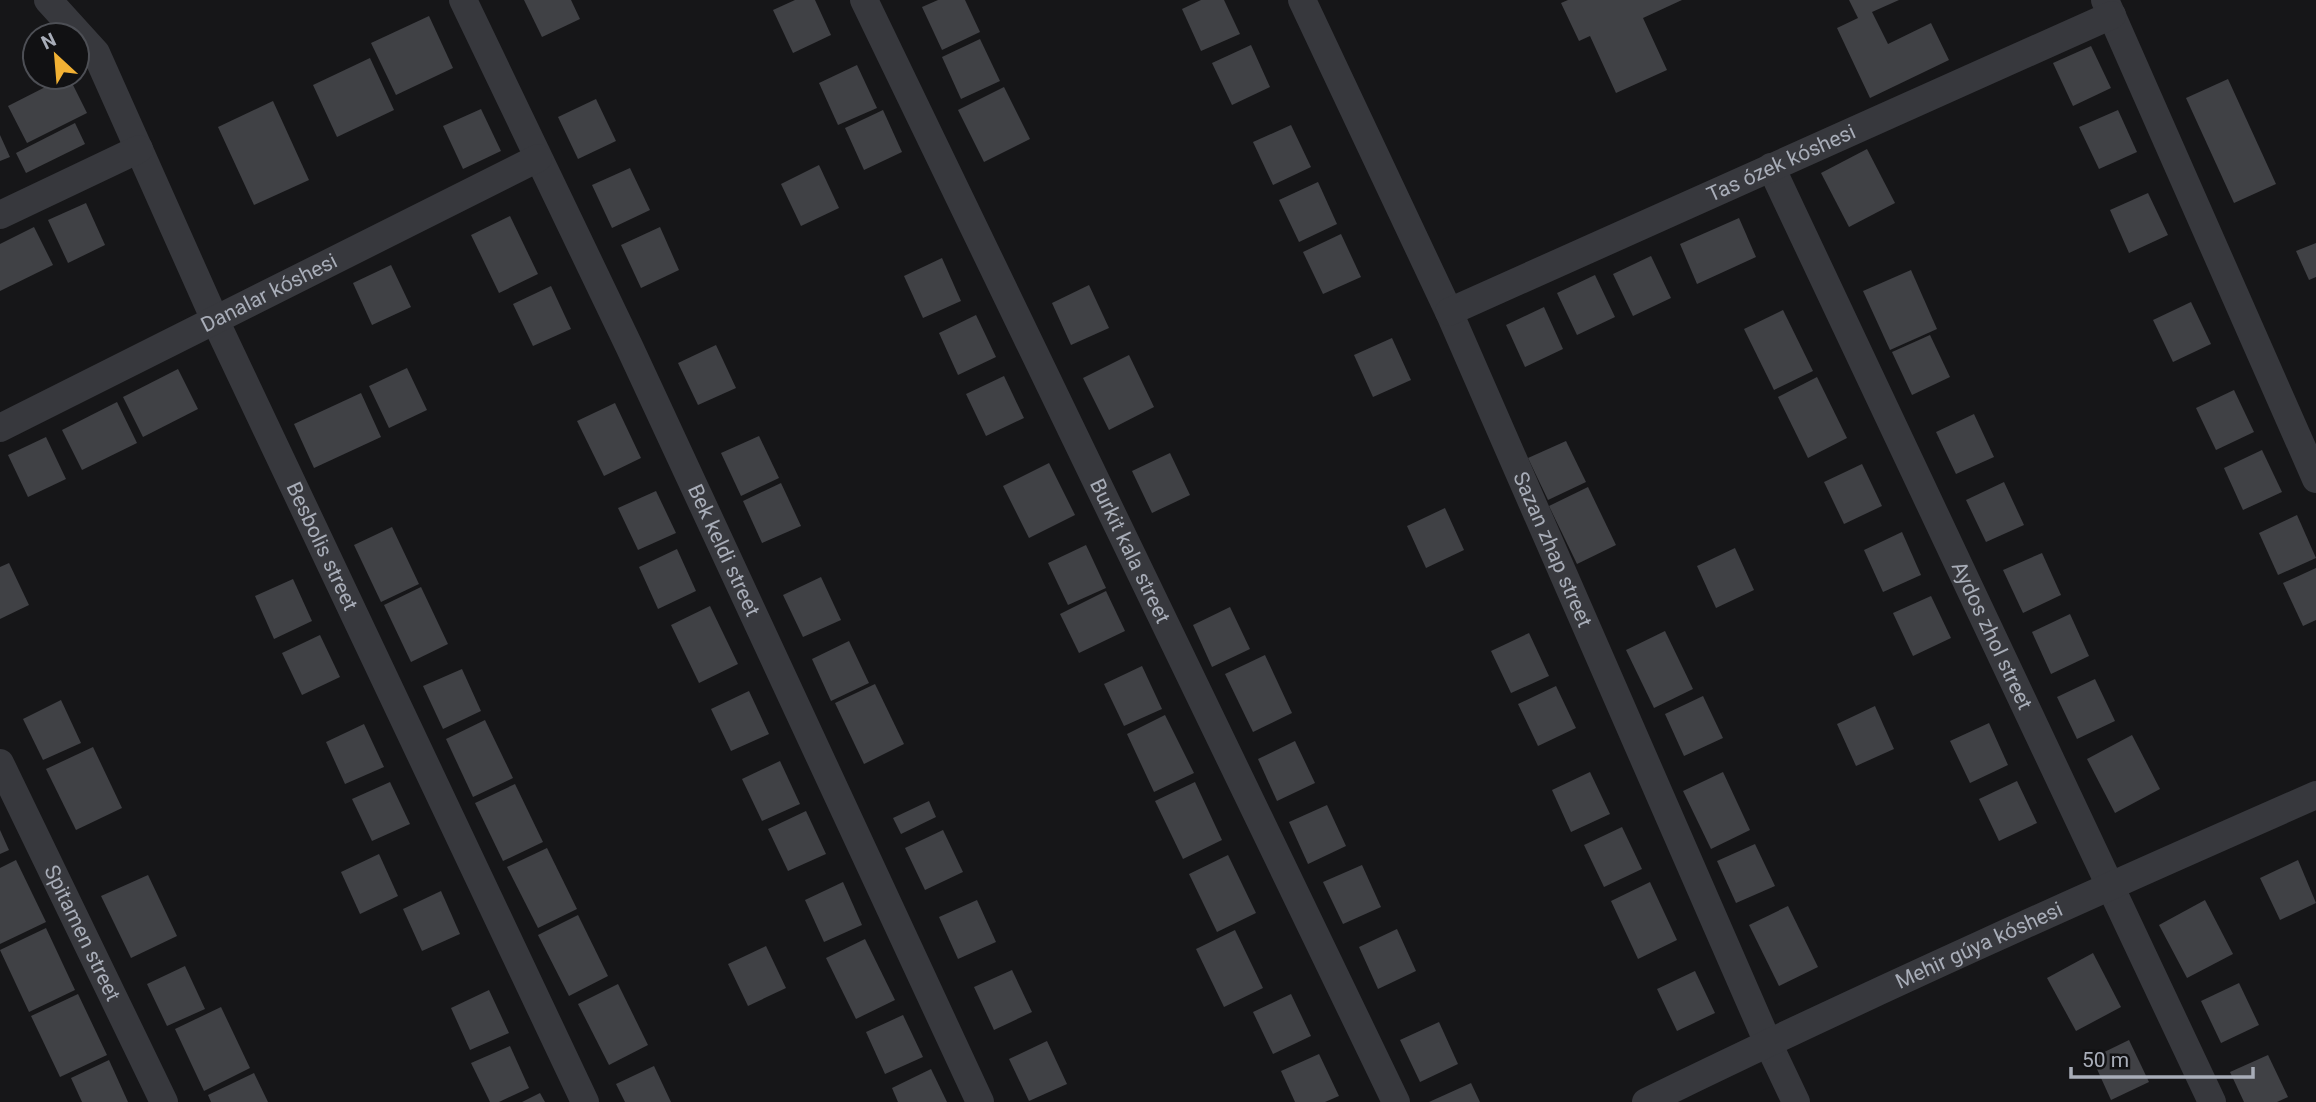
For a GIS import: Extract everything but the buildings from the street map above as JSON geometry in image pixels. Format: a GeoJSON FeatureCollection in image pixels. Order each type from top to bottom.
{"type":"FeatureCollection","features":[{"type":"Feature","properties":{"kind":"street","name":"Besbolis street"},"geometry":{"type":"LineString","coordinates":[[48,0],[96,53],[215,320],[585,1102]]}},
{"type":"Feature","properties":{"kind":"street","name":"Bek keldi street"},"geometry":{"type":"LineString","coordinates":[[463,0],[635,359],[980,1102]]}},
{"type":"Feature","properties":{"kind":"street","name":"Burkit kala street"},"geometry":{"type":"LineString","coordinates":[[864,0],[1396,1102]]}},
{"type":"Feature","properties":{"kind":"street","name":"Sazan zhap street"},"geometry":{"type":"LineString","coordinates":[[1302,0],[1449,312],[1796,1102]]}},
{"type":"Feature","properties":{"kind":"street","name":"Tas ózek kóshesi"},"geometry":{"type":"LineString","coordinates":[[1449,312],[1771,167],[2108,7],[2316,479]]}},
{"type":"Feature","properties":{"kind":"street"},"geometry":{"type":"LineString","coordinates":[[0,215],[139,149]]}},
{"type":"Feature","properties":{"kind":"street","name":"Danalar kóshesi"},"geometry":{"type":"LineString","coordinates":[[0,428],[538,158]]}},
{"type":"Feature","properties":{"kind":"street","name":"Aydos zhol street"},"geometry":{"type":"LineString","coordinates":[[1771,167],[2212,1102]]}},
{"type":"Feature","properties":{"kind":"street","name":"Spitamen street"},"geometry":{"type":"LineString","coordinates":[[0,763],[164,1102]]}},
{"type":"Feature","properties":{"kind":"street","name":"Mehir gúyа kóshesi"},"geometry":{"type":"LineString","coordinates":[[1646,1102],[2110,886],[2316,795]]}}]}
